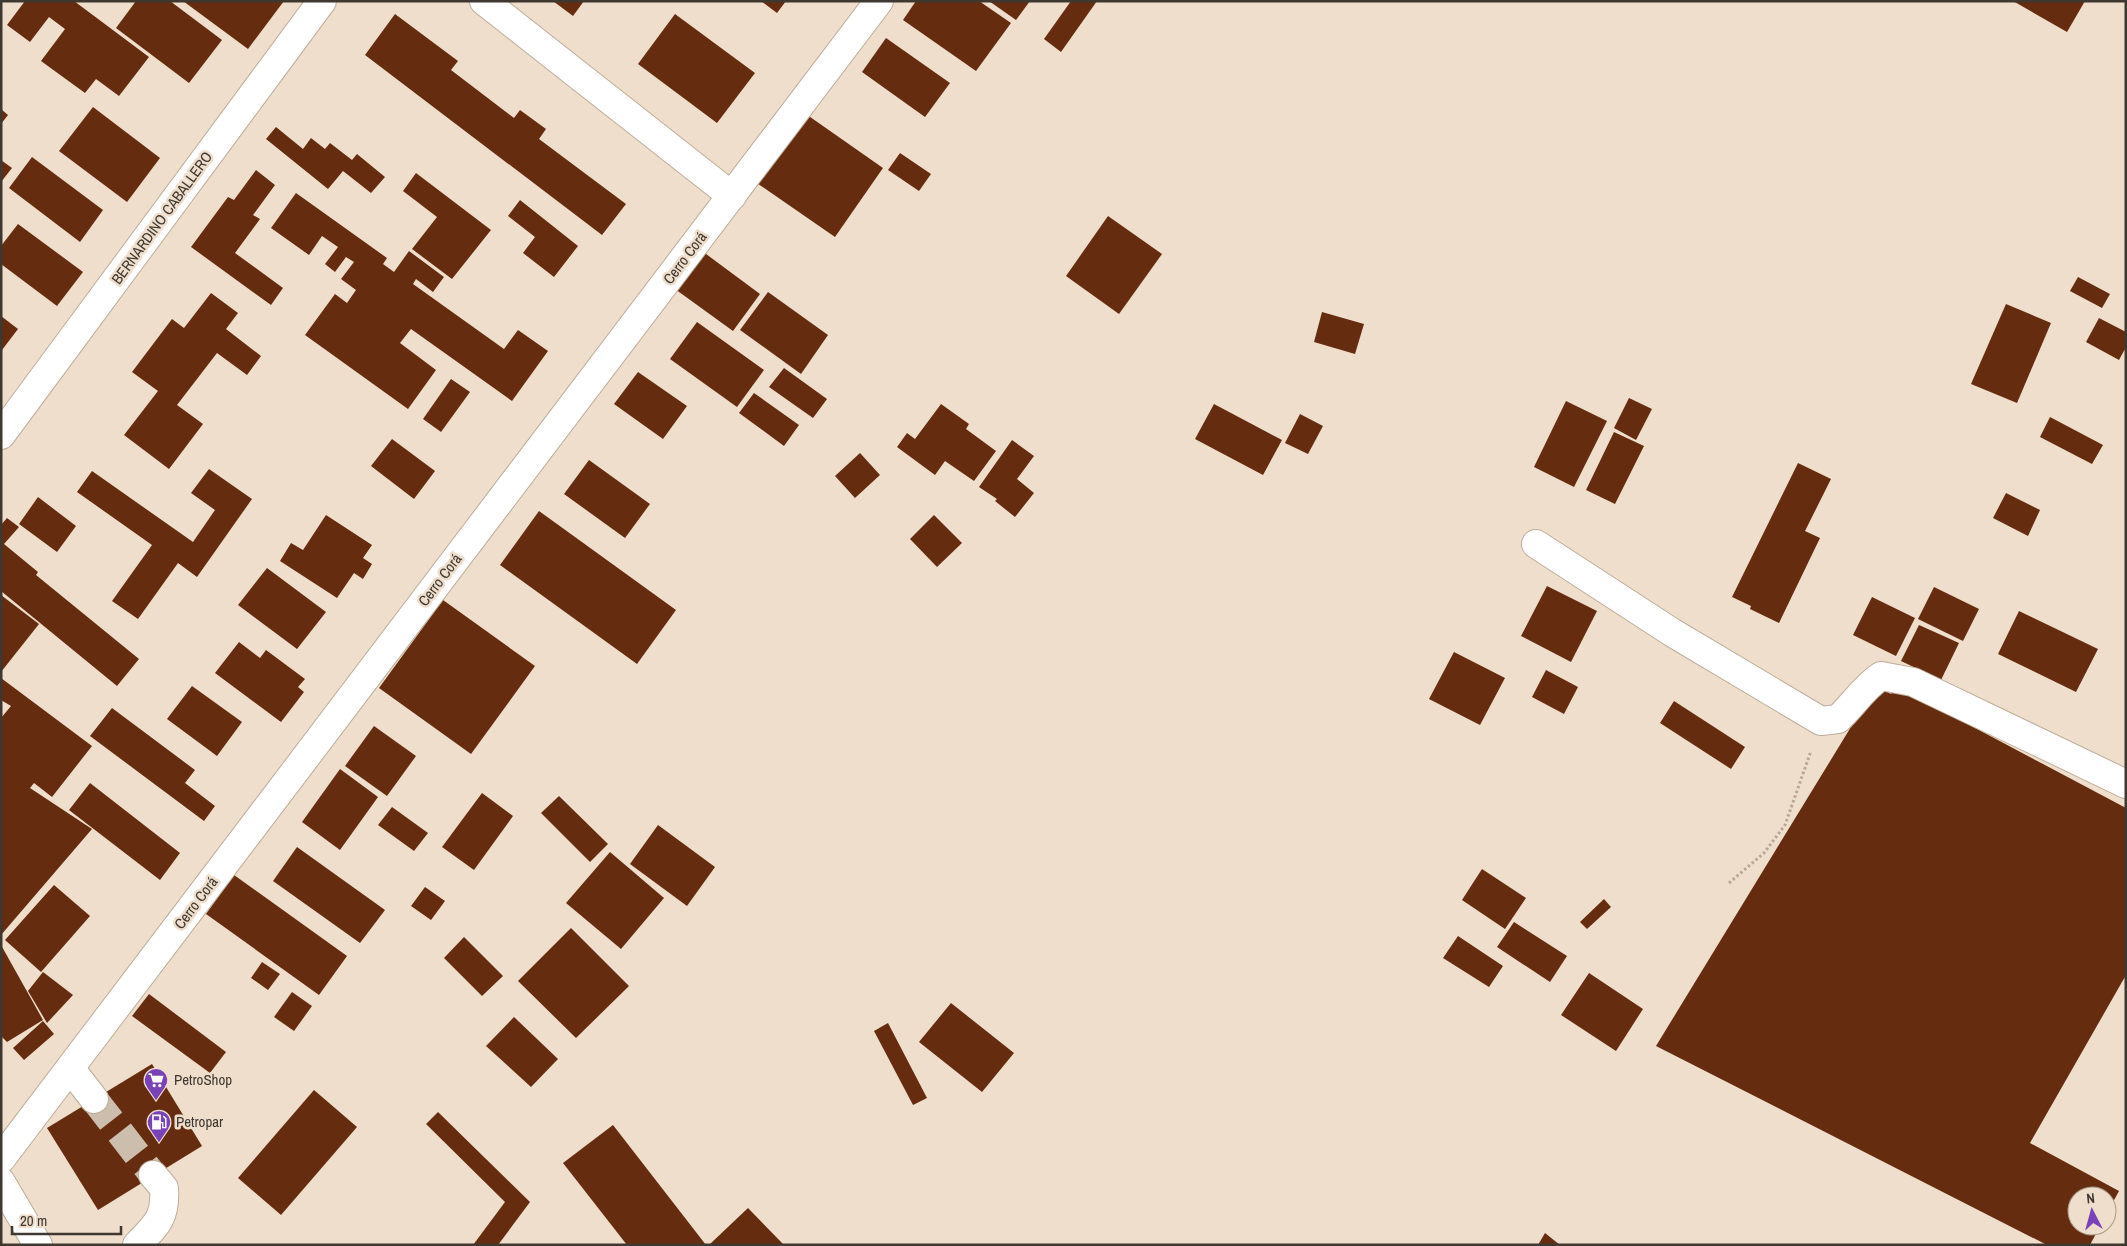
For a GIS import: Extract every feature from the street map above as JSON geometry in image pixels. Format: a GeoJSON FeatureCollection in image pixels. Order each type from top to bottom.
{"type":"FeatureCollection","features":[{"type":"Feature","properties":{"kind":"street","name":"BERNARDINO CABALLERO"},"geometry":{"type":"LineString","coordinates":[[1,435],[322,1]]}},
{"type":"Feature","properties":{"kind":"street"},"geometry":{"type":"LineString","coordinates":[[484,1],[732,196]]}},
{"type":"Feature","properties":{"kind":"street","name":"Cerro Corá"},"geometry":{"type":"LineString","coordinates":[[1,1159],[879,1]]}},
{"type":"Feature","properties":{"kind":"street"},"geometry":{"type":"LineString","coordinates":[[1536,544],[1673,633],[1821,720],[1838,719],[1854,704],[1869,684],[1881,676],[1913,682],[2126,784]]}},
{"type":"Feature","properties":{"kind":"street"},"geometry":{"type":"LineString","coordinates":[[70,1068],[94,1099]]}},
{"type":"Feature","properties":{"kind":"street"},"geometry":{"type":"LineString","coordinates":[[137,1245],[157,1225],[163,1212],[164,1188],[153,1175]]}},
{"type":"Feature","properties":{"kind":"street"},"geometry":{"type":"LineString","coordinates":[[1,1182],[38,1245]]}},
{"type":"Feature","properties":{"kind":"path"},"geometry":{"type":"LineString","coordinates":[[1730,883],[1764,853],[1785,825],[1795,801],[1821,720]]}},
{"type":"Feature","properties":{"kind":"building"},"geometry":{"type":"Polygon","coordinates":[[[25,1],[74,1],[149,57],[119,96],[96,79],[85,93],[41,61],[65,29],[49,17],[30,42],[7,25],[25,1]]]}},
{"type":"Feature","properties":{"kind":"building"},"geometry":{"type":"Polygon","coordinates":[[[136,1],[170,1],[222,40],[189,83],[116,28],[136,1]]]}},
{"type":"Feature","properties":{"kind":"building"},"geometry":{"type":"Polygon","coordinates":[[[183,1],[284,1],[248,49],[183,1]]]}},
{"type":"Feature","properties":{"kind":"building"},"geometry":{"type":"Polygon","coordinates":[[[553,1],[584,1],[573,16],[553,1]]]}},
{"type":"Feature","properties":{"kind":"building"},"geometry":{"type":"Polygon","coordinates":[[[761,1],[786,1],[777,13],[761,1]]]}},
{"type":"Feature","properties":{"kind":"building"},"geometry":{"type":"Polygon","coordinates":[[[916,1],[979,1],[1011,23],[976,71],[903,20],[916,1]]]}},
{"type":"Feature","properties":{"kind":"building"},"geometry":{"type":"Polygon","coordinates":[[[989,1],[1030,1],[1016,20],[989,1]]]}},
{"type":"Feature","properties":{"kind":"building"},"geometry":{"type":"Polygon","coordinates":[[[1071,1],[1097,1],[1061,52],[1044,39],[1071,1]]]}},
{"type":"Feature","properties":{"kind":"building"},"geometry":{"type":"Polygon","coordinates":[[[2013,1],[2085,1],[2067,32],[2013,1]]]}},
{"type":"Feature","properties":{"kind":"building"},"geometry":{"type":"Polygon","coordinates":[[[395,14],[458,61],[451,70],[514,118],[520,110],[546,129],[539,139],[626,204],[602,235],[365,55],[395,14]]]}},
{"type":"Feature","properties":{"kind":"building"},"geometry":{"type":"Polygon","coordinates":[[[675,14],[755,73],[717,123],[638,64],[675,14]]]}},
{"type":"Feature","properties":{"kind":"building"},"geometry":{"type":"Polygon","coordinates":[[[886,38],[950,83],[925,117],[862,72],[886,38]]]}},
{"type":"Feature","properties":{"kind":"building"},"geometry":{"type":"Polygon","coordinates":[[[93,107],[160,158],[127,202],[59,151],[93,107]]]}},
{"type":"Feature","properties":{"kind":"building"},"geometry":{"type":"Polygon","coordinates":[[[1,109],[8,115],[1,124],[1,109]]]}},
{"type":"Feature","properties":{"kind":"building"},"geometry":{"type":"Polygon","coordinates":[[[803,112],[883,168],[835,237],[754,181],[803,112]]]}},
{"type":"Feature","properties":{"kind":"building"},"geometry":{"type":"Polygon","coordinates":[[[276,127],[303,149],[311,138],[325,149],[330,143],[352,160],[357,154],[385,177],[371,193],[343,171],[328,189],[266,139],[276,127]]]}},
{"type":"Feature","properties":{"kind":"building"},"geometry":{"type":"Polygon","coordinates":[[[900,153],[931,174],[919,191],[888,170],[900,153]]]}},
{"type":"Feature","properties":{"kind":"building"},"geometry":{"type":"Polygon","coordinates":[[[32,157],[103,210],[80,242],[9,188],[32,157]]]}},
{"type":"Feature","properties":{"kind":"building"},"geometry":{"type":"Polygon","coordinates":[[[1,160],[12,168],[1,182],[1,160]]]}},
{"type":"Feature","properties":{"kind":"building"},"geometry":{"type":"Polygon","coordinates":[[[256,170],[275,185],[253,215],[260,219],[235,253],[283,288],[271,305],[191,247],[228,197],[234,200],[256,170]]]}},
{"type":"Feature","properties":{"kind":"building"},"geometry":{"type":"Polygon","coordinates":[[[416,173],[491,230],[452,279],[412,249],[437,217],[403,191],[416,173]]]}},
{"type":"Feature","properties":{"kind":"building"},"geometry":{"type":"Polygon","coordinates":[[[296,193],[387,258],[383,264],[394,272],[409,251],[444,277],[433,292],[416,279],[413,284],[504,349],[518,330],[548,351],[512,401],[411,329],[400,343],[436,370],[408,409],[305,335],[335,294],[347,303],[356,290],[341,279],[354,262],[346,257],[335,272],[325,264],[338,247],[322,236],[309,255],[271,228],[296,193]]]}},
{"type":"Feature","properties":{"kind":"building"},"geometry":{"type":"Polygon","coordinates":[[[520,200],[578,246],[554,277],[523,253],[535,237],[508,216],[520,200]]]}},
{"type":"Feature","properties":{"kind":"building"},"geometry":{"type":"Polygon","coordinates":[[[1108,216],[1162,254],[1119,314],[1066,276],[1108,216]]]}},
{"type":"Feature","properties":{"kind":"building"},"geometry":{"type":"Polygon","coordinates":[[[18,224],[83,272],[57,306],[1,264],[1,246],[18,224]]]}},
{"type":"Feature","properties":{"kind":"building"},"geometry":{"type":"Polygon","coordinates":[[[702,251],[760,294],[733,331],[675,289],[702,251]]]}},
{"type":"Feature","properties":{"kind":"building"},"geometry":{"type":"Polygon","coordinates":[[[2078,277],[2110,294],[2102,308],[2070,291],[2078,277]]]}},
{"type":"Feature","properties":{"kind":"building"},"geometry":{"type":"Polygon","coordinates":[[[768,292],[828,335],[801,374],[740,330],[768,292]]]}},
{"type":"Feature","properties":{"kind":"building"},"geometry":{"type":"Polygon","coordinates":[[[211,293],[238,313],[226,329],[261,356],[247,375],[217,353],[177,405],[203,424],[169,469],[124,435],[158,391],[132,372],[172,319],[184,328],[211,293]]]}},
{"type":"Feature","properties":{"kind":"building"},"geometry":{"type":"Polygon","coordinates":[[[2006,304],[2051,323],[2017,403],[1971,384],[2006,304]]]}},
{"type":"Feature","properties":{"kind":"building"},"geometry":{"type":"Polygon","coordinates":[[[1322,312],[1364,324],[1355,354],[1314,342],[1322,312]]]}},
{"type":"Feature","properties":{"kind":"building"},"geometry":{"type":"Polygon","coordinates":[[[1,316],[18,329],[2,350],[1,349],[1,316]]]}},
{"type":"Feature","properties":{"kind":"building"},"geometry":{"type":"Polygon","coordinates":[[[2099,318],[2126,332],[2126,347],[2119,360],[2086,342],[2099,318]]]}},
{"type":"Feature","properties":{"kind":"building"},"geometry":{"type":"Polygon","coordinates":[[[697,322],[764,370],[737,407],[670,359],[697,322]]]}},
{"type":"Feature","properties":{"kind":"building"},"geometry":{"type":"Polygon","coordinates":[[[784,368],[827,399],[813,418],[769,387],[784,368]]]}},
{"type":"Feature","properties":{"kind":"building"},"geometry":{"type":"Polygon","coordinates":[[[638,372],[687,406],[663,439],[614,404],[638,372]]]}},
{"type":"Feature","properties":{"kind":"building"},"geometry":{"type":"Polygon","coordinates":[[[451,379],[470,392],[441,432],[423,419],[451,379]]]}},
{"type":"Feature","properties":{"kind":"building"},"geometry":{"type":"Polygon","coordinates":[[[754,393],[799,425],[784,446],[739,413],[754,393]]]}},
{"type":"Feature","properties":{"kind":"building"},"geometry":{"type":"Polygon","coordinates":[[[1629,398],[1652,409],[1636,440],[1614,428],[1629,398]]]}},
{"type":"Feature","properties":{"kind":"building"},"geometry":{"type":"Polygon","coordinates":[[[1566,401],[1607,421],[1574,487],[1534,467],[1566,401]]]}},
{"type":"Feature","properties":{"kind":"building"},"geometry":{"type":"Polygon","coordinates":[[[941,404],[969,424],[966,429],[996,451],[974,481],[945,461],[935,475],[897,447],[907,433],[915,439],[941,404]]]}},
{"type":"Feature","properties":{"kind":"building"},"geometry":{"type":"Polygon","coordinates":[[[1214,404],[1282,440],[1263,475],[1195,439],[1214,404]]]}},
{"type":"Feature","properties":{"kind":"building"},"geometry":{"type":"Polygon","coordinates":[[[1300,414],[1323,426],[1308,454],[1285,443],[1300,414]]]}},
{"type":"Feature","properties":{"kind":"building"},"geometry":{"type":"Polygon","coordinates":[[[2050,417],[2103,445],[2092,464],[2040,437],[2050,417]]]}},
{"type":"Feature","properties":{"kind":"building"},"geometry":{"type":"Polygon","coordinates":[[[1614,432],[1644,446],[1615,504],[1586,490],[1614,432]]]}},
{"type":"Feature","properties":{"kind":"building"},"geometry":{"type":"Polygon","coordinates":[[[392,439],[435,471],[414,499],[371,466],[392,439]]]}},
{"type":"Feature","properties":{"kind":"building"},"geometry":{"type":"Polygon","coordinates":[[[1012,440],[1034,456],[1017,479],[1034,493],[1015,517],[995,501],[997,499],[979,487],[1012,440]]]}},
{"type":"Feature","properties":{"kind":"building"},"geometry":{"type":"Polygon","coordinates":[[[860,453],[880,475],[855,498],[835,476],[860,453]]]}},
{"type":"Feature","properties":{"kind":"building"},"geometry":{"type":"Polygon","coordinates":[[[589,460],[650,504],[625,538],[564,494],[589,460]]]}},
{"type":"Feature","properties":{"kind":"building"},"geometry":{"type":"Polygon","coordinates":[[[1798,463],[1831,479],[1805,531],[1820,538],[1779,623],[1750,609],[1751,606],[1732,597],[1798,463]]]}},
{"type":"Feature","properties":{"kind":"building"},"geometry":{"type":"Polygon","coordinates":[[[209,469],[252,499],[197,577],[178,563],[138,619],[112,601],[152,545],[77,492],[92,471],[193,542],[215,510],[191,493],[209,469]]]}},
{"type":"Feature","properties":{"kind":"building"},"geometry":{"type":"Polygon","coordinates":[[[2006,493],[2040,510],[2028,536],[1993,518],[2006,493]]]}},
{"type":"Feature","properties":{"kind":"building"},"geometry":{"type":"Polygon","coordinates":[[[38,497],[76,526],[57,552],[19,524],[38,497]]]}},
{"type":"Feature","properties":{"kind":"building"},"geometry":{"type":"Polygon","coordinates":[[[539,511],[676,610],[637,664],[500,565],[539,511]]]}},
{"type":"Feature","properties":{"kind":"building"},"geometry":{"type":"Polygon","coordinates":[[[326,515],[372,545],[363,558],[372,564],[363,579],[354,573],[337,598],[280,561],[291,543],[303,550],[326,515]]]}},
{"type":"Feature","properties":{"kind":"building"},"geometry":{"type":"Polygon","coordinates":[[[934,515],[962,543],[937,567],[910,539],[934,515]]]}},
{"type":"Feature","properties":{"kind":"building"},"geometry":{"type":"Polygon","coordinates":[[[7,518],[19,527],[4,544],[38,572],[36,575],[139,659],[117,686],[1,591],[1,525],[7,518]]]}},
{"type":"Feature","properties":{"kind":"building"},"geometry":{"type":"Polygon","coordinates":[[[267,568],[326,612],[297,649],[238,605],[267,568]]]}},
{"type":"Feature","properties":{"kind":"building"},"geometry":{"type":"Polygon","coordinates":[[[1547,586],[1597,611],[1571,662],[1521,636],[1547,586]]]}},
{"type":"Feature","properties":{"kind":"building"},"geometry":{"type":"Polygon","coordinates":[[[1934,587],[1979,609],[1963,641],[1918,619],[1934,587]]]}},
{"type":"Feature","properties":{"kind":"building"},"geometry":{"type":"Polygon","coordinates":[[[1,595],[39,624],[1,672],[1,595]]]}},
{"type":"Feature","properties":{"kind":"building"},"geometry":{"type":"Polygon","coordinates":[[[1872,597],[1915,618],[1896,656],[1853,635],[1872,597]]]}},
{"type":"Feature","properties":{"kind":"building"},"geometry":{"type":"Polygon","coordinates":[[[443,600],[535,666],[471,754],[379,688],[443,600]]]}},
{"type":"Feature","properties":{"kind":"building"},"geometry":{"type":"Polygon","coordinates":[[[2019,611],[2098,649],[2076,692],[1998,654],[2019,611]]]}},
{"type":"Feature","properties":{"kind":"building"},"geometry":{"type":"Polygon","coordinates":[[[1919,625],[1959,643],[1941,680],[1901,661],[1919,625]]]}},
{"type":"Feature","properties":{"kind":"building"},"geometry":{"type":"Polygon","coordinates":[[[239,642],[260,658],[266,650],[305,679],[298,687],[304,692],[281,722],[215,673],[239,642]]]}},
{"type":"Feature","properties":{"kind":"building"},"geometry":{"type":"Polygon","coordinates":[[[1454,652],[1505,678],[1480,725],[1429,699],[1454,652]]]}},
{"type":"Feature","properties":{"kind":"building"},"geometry":{"type":"Polygon","coordinates":[[[1546,670],[1578,687],[1564,714],[1532,697],[1546,670]]]}},
{"type":"Feature","properties":{"kind":"building"},"geometry":{"type":"Polygon","coordinates":[[[1,678],[92,746],[52,797],[34,783],[30,788],[92,829],[1,935],[1,718],[11,706],[1,700],[1,678]]]}},
{"type":"Feature","properties":{"kind":"building"},"geometry":{"type":"Polygon","coordinates":[[[192,686],[242,722],[217,756],[167,719],[192,686]]]}},
{"type":"Feature","properties":{"kind":"building"},"geometry":{"type":"Polygon","coordinates":[[[1876,686],[1891,694],[1896,686],[2126,808],[2126,975],[2030,1143],[2110,1186],[2067,1186],[2067,1236],[2095,1236],[2090,1245],[2047,1245],[1656,1046],[1876,686]]]}},
{"type":"Feature","properties":{"kind":"building"},"geometry":{"type":"Polygon","coordinates":[[[1674,701],[1745,747],[1731,769],[1660,723],[1674,701]]]}},
{"type":"Feature","properties":{"kind":"building"},"geometry":{"type":"Polygon","coordinates":[[[112,708],[195,770],[185,783],[215,806],[204,821],[90,736],[112,708]]]}},
{"type":"Feature","properties":{"kind":"building"},"geometry":{"type":"Polygon","coordinates":[[[374,726],[416,756],[387,796],[345,766],[374,726]]]}},
{"type":"Feature","properties":{"kind":"building"},"geometry":{"type":"Polygon","coordinates":[[[340,769],[378,797],[340,850],[302,822],[340,769]]]}},
{"type":"Feature","properties":{"kind":"building"},"geometry":{"type":"Polygon","coordinates":[[[90,783],[180,853],[160,880],[69,810],[90,783]]]}},
{"type":"Feature","properties":{"kind":"building"},"geometry":{"type":"Polygon","coordinates":[[[482,793],[513,816],[474,870],[442,847],[482,793]]]}},
{"type":"Feature","properties":{"kind":"building"},"geometry":{"type":"Polygon","coordinates":[[[559,796],[608,844],[590,862],[541,813],[559,796]]]}},
{"type":"Feature","properties":{"kind":"building"},"geometry":{"type":"Polygon","coordinates":[[[392,807],[428,833],[414,851],[378,825],[392,807]]]}},
{"type":"Feature","properties":{"kind":"building"},"geometry":{"type":"Polygon","coordinates":[[[658,825],[715,867],[687,906],[630,864],[658,825]]]}},
{"type":"Feature","properties":{"kind":"building"},"geometry":{"type":"Polygon","coordinates":[[[297,847],[385,910],[360,943],[273,881],[297,847]]]}},
{"type":"Feature","properties":{"kind":"building"},"geometry":{"type":"Polygon","coordinates":[[[610,852],[664,898],[621,949],[566,903],[610,852]]]}},
{"type":"Feature","properties":{"kind":"building"},"geometry":{"type":"Polygon","coordinates":[[[1482,869],[1526,898],[1505,929],[1462,900],[1482,869]]]}},
{"type":"Feature","properties":{"kind":"building"},"geometry":{"type":"Polygon","coordinates":[[[234,875],[347,956],[319,995],[206,914],[234,875]]]}},
{"type":"Feature","properties":{"kind":"building"},"geometry":{"type":"Polygon","coordinates":[[[54,885],[90,916],[41,972],[5,940],[54,885]]]}},
{"type":"Feature","properties":{"kind":"building"},"geometry":{"type":"Polygon","coordinates":[[[425,887],[445,901],[431,920],[411,906],[425,887]]]}},
{"type":"Feature","properties":{"kind":"building"},"geometry":{"type":"Polygon","coordinates":[[[1604,899],[1611,907],[1587,929],[1580,922],[1604,899]]]}},
{"type":"Feature","properties":{"kind":"building"},"geometry":{"type":"Polygon","coordinates":[[[1514,922],[1567,956],[1550,982],[1497,947],[1514,922]]]}},
{"type":"Feature","properties":{"kind":"building"},"geometry":{"type":"Polygon","coordinates":[[[571,928],[629,986],[576,1038],[518,981],[571,928]]]}},
{"type":"Feature","properties":{"kind":"building"},"geometry":{"type":"Polygon","coordinates":[[[1458,936],[1503,966],[1489,987],[1443,958],[1458,936]]]}},
{"type":"Feature","properties":{"kind":"building"},"geometry":{"type":"Polygon","coordinates":[[[464,937],[503,976],[482,996],[444,958],[464,937]]]}},
{"type":"Feature","properties":{"kind":"building"},"geometry":{"type":"Polygon","coordinates":[[[1,945],[43,1020],[7,1042],[1,1036],[1,945]]]}},
{"type":"Feature","properties":{"kind":"building"},"geometry":{"type":"Polygon","coordinates":[[[262,962],[280,974],[268,990],[251,978],[262,962]]]}},
{"type":"Feature","properties":{"kind":"building"},"geometry":{"type":"Polygon","coordinates":[[[43,972],[73,995],[47,1023],[28,991],[43,972]]]}},
{"type":"Feature","properties":{"kind":"building"},"geometry":{"type":"Polygon","coordinates":[[[1589,973],[1643,1009],[1616,1051],[1561,1015],[1589,973]]]}},
{"type":"Feature","properties":{"kind":"building"},"geometry":{"type":"Polygon","coordinates":[[[292,992],[312,1006],[294,1031],[274,1017],[292,992]]]}},
{"type":"Feature","properties":{"kind":"building"},"geometry":{"type":"Polygon","coordinates":[[[149,994],[226,1052],[210,1073],[132,1016],[149,994]]]}},
{"type":"Feature","properties":{"kind":"building"},"geometry":{"type":"Polygon","coordinates":[[[951,1003],[1014,1053],[982,1092],[919,1042],[951,1003]]]}},
{"type":"Feature","properties":{"kind":"building"},"geometry":{"type":"Polygon","coordinates":[[[514,1017],[558,1059],[531,1087],[486,1046],[514,1017]]]}},
{"type":"Feature","properties":{"kind":"building"},"geometry":{"type":"Polygon","coordinates":[[[43,1021],[54,1034],[24,1060],[13,1048],[43,1021]]]}},
{"type":"Feature","properties":{"kind":"building"},"geometry":{"type":"Polygon","coordinates":[[[888,1023],[927,1098],[913,1105],[874,1031],[888,1023]]]}},
{"type":"Feature","properties":{"kind":"building"},"geometry":{"type":"Polygon","coordinates":[[[152,1064],[202,1146],[98,1210],[47,1128],[152,1064]]]}},
{"type":"Feature","properties":{"kind":"building"},"geometry":{"type":"Polygon","coordinates":[[[314,1090],[357,1127],[281,1215],[238,1178],[314,1090]]]}},
{"type":"Feature","properties":{"kind":"building"},"geometry":{"type":"Polygon","coordinates":[[[438,1112],[530,1202],[498,1245],[473,1245],[505,1202],[426,1124],[438,1112]]]}},
{"type":"Feature","properties":{"kind":"building"},"geometry":{"type":"Polygon","coordinates":[[[613,1125],[706,1245],[627,1245],[563,1163],[613,1125]]]}},
{"type":"Feature","properties":{"kind":"building"},"geometry":{"type":"Polygon","coordinates":[[[748,1208],[784,1245],[709,1245],[748,1208]]]}},
{"type":"Feature","properties":{"kind":"building"},"geometry":{"type":"Polygon","coordinates":[[[1545,1233],[1560,1245],[1538,1245],[1545,1233]]]}},
{"type":"Feature","properties":{"kind":"tunnel"},"geometry":{"type":"LineString","coordinates":[[94,1099],[153,1175]]}},
{"type":"Feature","properties":{"kind":"place","name":"PetroShop"},"geometry":{"type":"Point","coordinates":[156,1101]}},
{"type":"Feature","properties":{"kind":"place","name":"Petropar"},"geometry":{"type":"Point","coordinates":[159,1143]}}]}
